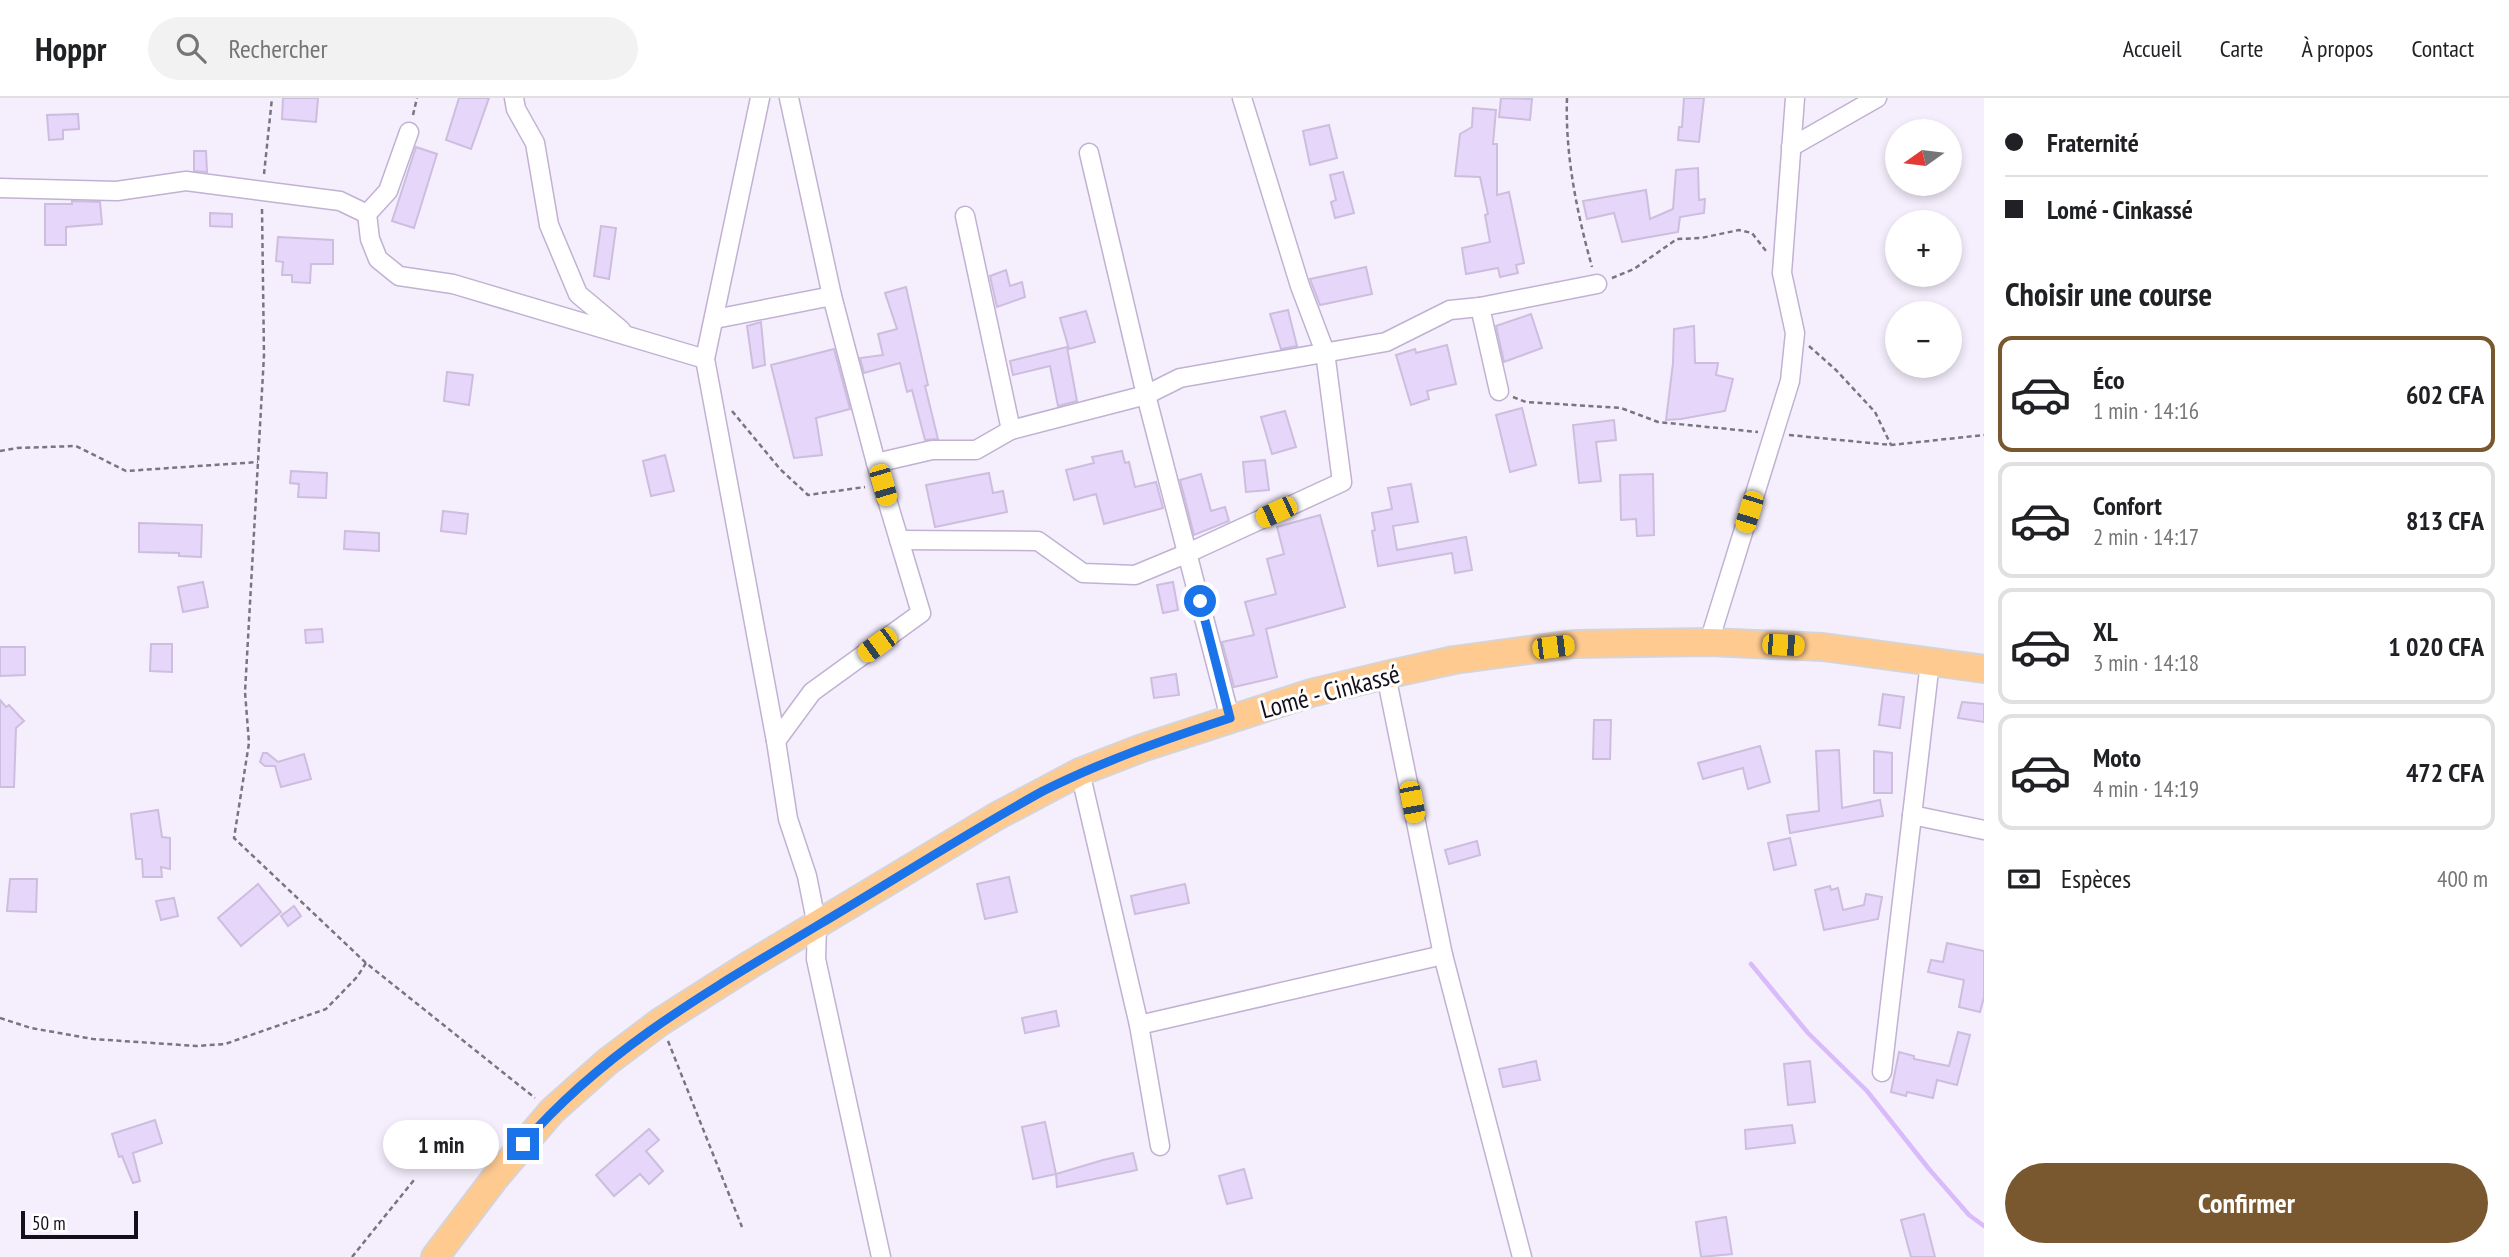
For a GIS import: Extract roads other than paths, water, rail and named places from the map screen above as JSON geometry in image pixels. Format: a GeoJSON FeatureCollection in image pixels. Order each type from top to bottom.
{"type":"FeatureCollection","features":[{"type":"Feature","properties":{"kind":"highway","name":"Lomé - Cinkassé"},"geometry":{"type":"LineString","coordinates":[[435,1257],[487,1187],[552,1111],[607,1062],[660,1022],[997,816],[1080,772],[1142,748],[1311,693],[1454,660],[1574,644],[1709,642],[1823,647],[1984,669]]}},
{"type":"Feature","properties":{"kind":"street"},"geometry":{"type":"LineString","coordinates":[[514,98],[516,109],[535,143],[549,225],[578,294],[626,335]]}},
{"type":"Feature","properties":{"kind":"street"},"geometry":{"type":"LineString","coordinates":[[760,98],[705,359],[788,819],[807,876],[817,926],[816,959],[881,1257]]}},
{"type":"Feature","properties":{"kind":"street"},"geometry":{"type":"LineString","coordinates":[[776,741],[812,692],[921,613],[876,463],[832,296],[789,98]]}},
{"type":"Feature","properties":{"kind":"street"},"geometry":{"type":"LineString","coordinates":[[899,540],[1038,541],[1083,573],[1135,575],[1342,482],[1325,352],[1300,286],[1242,98]]}},
{"type":"Feature","properties":{"kind":"street"},"geometry":{"type":"LineString","coordinates":[[1709,642],[1790,381],[1795,333],[1782,273],[1795,98]]}},
{"type":"Feature","properties":{"kind":"street"},"geometry":{"type":"LineString","coordinates":[[1791,147],[1877,98]]}},
{"type":"Feature","properties":{"kind":"street"},"geometry":{"type":"LineString","coordinates":[[409,132],[388,191],[368,214],[370,239],[378,259],[399,276],[453,284],[705,359]]}},
{"type":"Feature","properties":{"kind":"street"},"geometry":{"type":"LineString","coordinates":[[1089,153],[1146,395],[1230,718]]}},
{"type":"Feature","properties":{"kind":"street"},"geometry":{"type":"LineString","coordinates":[[0,188],[117,191],[186,180],[340,201],[368,214]]}},
{"type":"Feature","properties":{"kind":"street"},"geometry":{"type":"LineString","coordinates":[[965,216],[1011,429]]}},
{"type":"Feature","properties":{"kind":"street"},"geometry":{"type":"LineString","coordinates":[[876,463],[932,450],[976,450],[1011,429],[1146,395],[1180,378],[1386,342],[1450,310],[1480,307],[1597,284]]}},
{"type":"Feature","properties":{"kind":"street"},"geometry":{"type":"LineString","coordinates":[[715,319],[832,296]]}},
{"type":"Feature","properties":{"kind":"street"},"geometry":{"type":"LineString","coordinates":[[1480,307],[1499,391]]}},
{"type":"Feature","properties":{"kind":"street"},"geometry":{"type":"LineString","coordinates":[[1882,1072],[1930,662]]}},
{"type":"Feature","properties":{"kind":"street"},"geometry":{"type":"LineString","coordinates":[[1386,675],[1443,955],[1522,1257]]}},
{"type":"Feature","properties":{"kind":"street"},"geometry":{"type":"LineString","coordinates":[[1080,772],[1139,1025],[1160,1146]]}},
{"type":"Feature","properties":{"kind":"street"},"geometry":{"type":"LineString","coordinates":[[1912,815],[1984,830]]}},
{"type":"Feature","properties":{"kind":"street"},"geometry":{"type":"LineString","coordinates":[[1139,1025],[1443,955]]}},
{"type":"Feature","properties":{"kind":"waterway"},"geometry":{"type":"LineString","coordinates":[[1751,964],[1808,1033],[1867,1091],[1969,1215],[1984,1226]]}}]}
